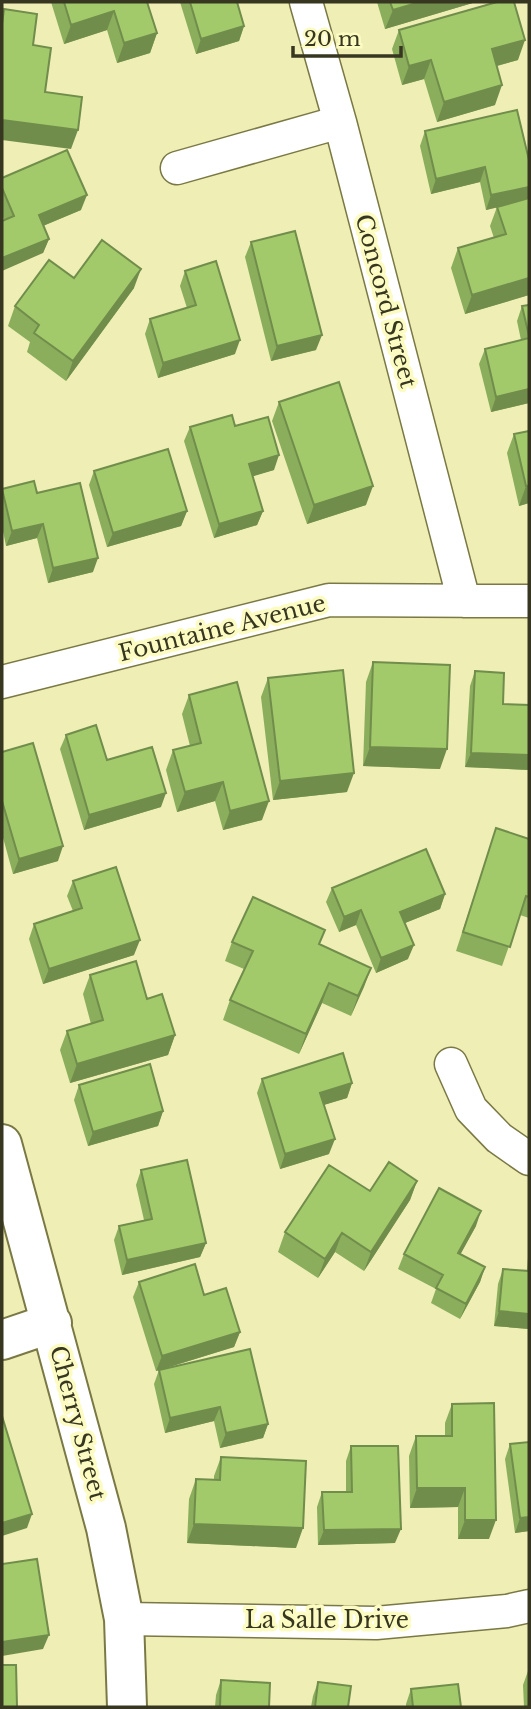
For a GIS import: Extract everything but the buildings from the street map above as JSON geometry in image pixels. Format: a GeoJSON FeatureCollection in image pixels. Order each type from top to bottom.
{"type":"FeatureCollection","features":[{"type":"Feature","properties":{"kind":"street","name":"Concord Street"},"geometry":{"type":"LineString","coordinates":[[306,2],[340,122],[464,601]]}},
{"type":"Feature","properties":{"kind":"street"},"geometry":{"type":"LineString","coordinates":[[177,168],[340,122]]}},
{"type":"Feature","properties":{"kind":"street","name":"Fountaine Avenue"},"geometry":{"type":"LineString","coordinates":[[2,682],[329,600],[529,601]]}},
{"type":"Feature","properties":{"kind":"street"},"geometry":{"type":"LineString","coordinates":[[452,1065],[471,1109],[499,1138],[529,1159]]}},
{"type":"Feature","properties":{"kind":"street","name":"Cherry Street"},"geometry":{"type":"LineString","coordinates":[[2,1144],[106,1528],[124,1619],[127,1707]]}},
{"type":"Feature","properties":{"kind":"street"},"geometry":{"type":"LineString","coordinates":[[2,1340],[52,1323]]}},
{"type":"Feature","properties":{"kind":"street","name":"La Salle Drive"},"geometry":{"type":"LineString","coordinates":[[124,1619],[376,1623],[507,1611],[529,1606]]}}]}
